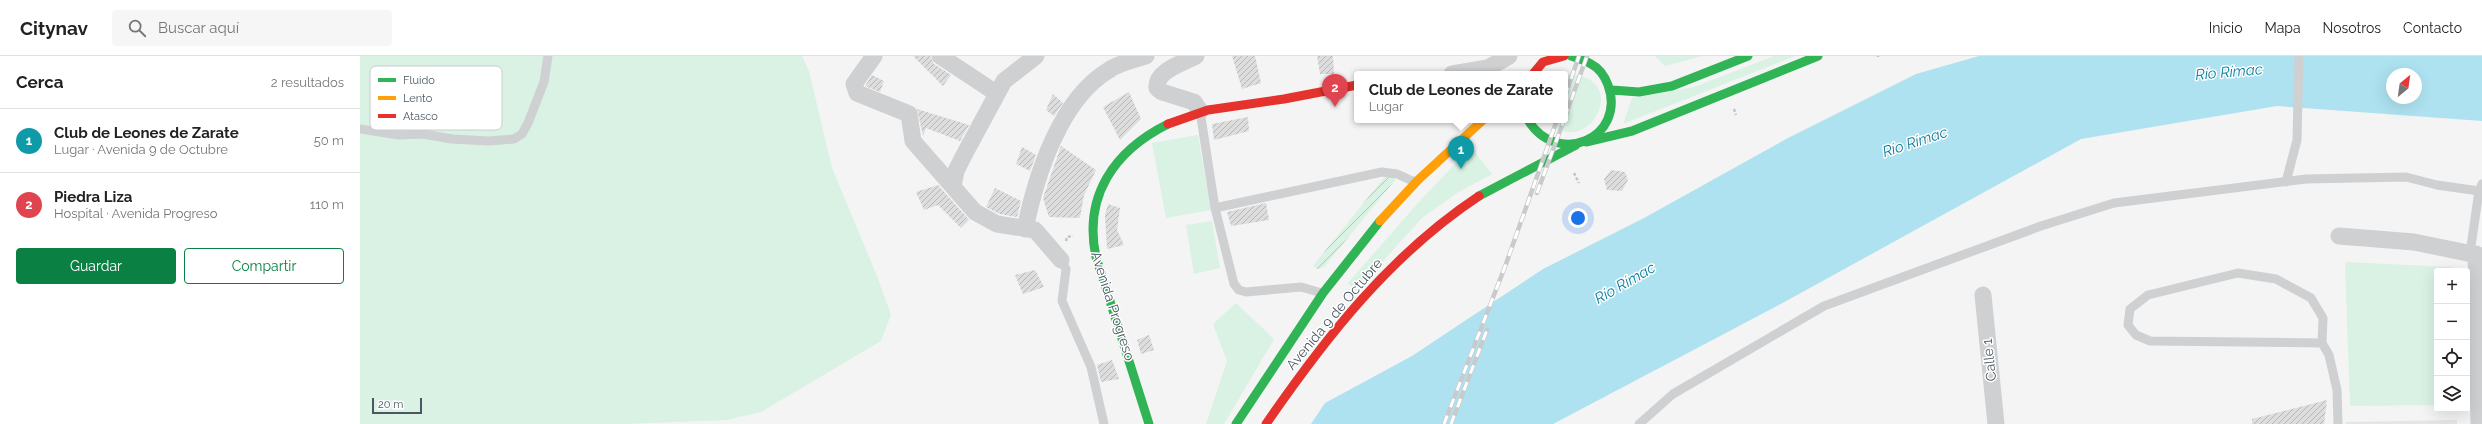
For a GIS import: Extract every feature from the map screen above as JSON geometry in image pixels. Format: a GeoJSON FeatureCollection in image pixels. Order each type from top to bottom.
{"type":"FeatureCollection","features":[{"type":"Feature","properties":{"kind":"main road"},"geometry":{"type":"LineString","coordinates":[[1536,71],[1546,59],[1564,56]]}},
{"type":"Feature","properties":{"kind":"main road"},"geometry":{"type":"LineString","coordinates":[[1571,56],[1603,67],[1612,90],[1613,102],[1611,115],[1605,126],[1586,142]]}},
{"type":"Feature","properties":{"kind":"main road"},"geometry":{"type":"LineString","coordinates":[[1612,90],[1639,92],[1672,86],[1748,56]]}},
{"type":"Feature","properties":{"kind":"main road"},"geometry":{"type":"LineString","coordinates":[[1530,123],[1537,133],[1549,141],[1562,145],[1576,145],[1632,131],[1818,56]]}},
{"type":"Feature","properties":{"kind":"main road","name":"Avenida Progreso"},"geometry":{"type":"LineString","coordinates":[[1149,424],[1136,377],[1097,262],[1092,236],[1095,203],[1112,169],[1132,146],[1151,133],[1200,112],[1274,102],[1354,86]]}},
{"type":"Feature","properties":{"kind":"main road","name":"Avenida 9 de Octubre"},"geometry":{"type":"LineString","coordinates":[[1236,424],[1323,293],[1380,219],[1414,182],[1480,123]]}},
{"type":"Feature","properties":{"kind":"main road","name":"Avenida 9 de Octubre"},"geometry":{"type":"LineString","coordinates":[[1266,424],[1335,330],[1368,290],[1408,251],[1489,190],[1576,145]]}},
{"type":"Feature","properties":{"kind":"street"},"geometry":{"type":"LineString","coordinates":[[874,56],[854,84],[854,88],[857,92],[909,114],[913,141],[953,186],[958,196],[975,212],[997,224],[1035,230],[1061,260]]}},
{"type":"Feature","properties":{"kind":"street"},"geometry":{"type":"LineString","coordinates":[[940,56],[996,93]]}},
{"type":"Feature","properties":{"kind":"street"},"geometry":{"type":"LineString","coordinates":[[953,186],[961,160],[996,93],[1004,81],[1036,56]]}},
{"type":"Feature","properties":{"kind":"street"},"geometry":{"type":"LineString","coordinates":[[1025,229],[1030,205],[1042,168],[1071,106],[1090,84],[1109,69],[1146,56]]}},
{"type":"Feature","properties":{"kind":"street"},"geometry":{"type":"LineString","coordinates":[[1196,56],[1160,75],[1156,82],[1157,88],[1162,92],[1194,102],[1200,112]]}},
{"type":"Feature","properties":{"kind":"street"},"geometry":{"type":"LineString","coordinates":[[1470,71],[1488,68],[1509,56]]}},
{"type":"Feature","properties":{"kind":"street"},"geometry":{"type":"LineString","coordinates":[[2339,236],[2414,242],[2476,254],[2479,424]]}},
{"type":"Feature","properties":{"kind":"street","name":"Calle 1"},"geometry":{"type":"LineString","coordinates":[[1983,295],[1996,424]]}},
{"type":"Feature","properties":{"kind":"lane"},"geometry":{"type":"LineString","coordinates":[[360,129],[399,135],[423,134],[452,139],[489,141],[514,139],[522,134],[528,123],[544,82],[548,56]]}},
{"type":"Feature","properties":{"kind":"lane"},"geometry":{"type":"LineString","coordinates":[[1710,70],[1716,56]]}},
{"type":"Feature","properties":{"kind":"lane"},"geometry":{"type":"LineString","coordinates":[[2286,182],[2297,140],[2300,89],[2299,56]]}},
{"type":"Feature","properties":{"kind":"lane"},"geometry":{"type":"LineString","coordinates":[[1200,112],[1215,208],[1234,284],[1239,290],[1246,292],[1301,287],[1323,293]]}},
{"type":"Feature","properties":{"kind":"lane"},"geometry":{"type":"LineString","coordinates":[[1215,208],[1382,172],[1398,174],[1414,182]]}},
{"type":"Feature","properties":{"kind":"lane"},"geometry":{"type":"LineString","coordinates":[[1639,424],[1673,394],[1824,306],[2041,226],[2114,203],[2306,179],[2406,177],[2437,185],[2480,188],[2476,254]]}},
{"type":"Feature","properties":{"kind":"lane"},"geometry":{"type":"LineString","coordinates":[[1061,260],[1066,269],[1062,301],[1091,367],[1104,424]]}},
{"type":"Feature","properties":{"kind":"lane"},"geometry":{"type":"LineString","coordinates":[[2322,343],[2150,341],[2136,335],[2128,325],[2130,309],[2148,296],[2238,273],[2276,279],[2311,298],[2323,318],[2322,343],[2329,355],[2337,390],[2338,424]]}},
{"type":"Feature","properties":{"kind":"path"},"geometry":{"type":"LineString","coordinates":[[1574,173],[1579,183]]}},
{"type":"Feature","properties":{"kind":"shaded area"},"geometry":{"type":"Polygon","coordinates":[[[2457,420],[2457,424],[2346,424],[2345,422],[2457,420]]]}},
{"type":"Feature","properties":{"kind":"green space"},"geometry":{"type":"Polygon","coordinates":[[[360,56],[802,56],[809,71],[832,168],[877,276],[891,315],[881,341],[761,412],[726,420],[624,424],[360,424],[360,56]]]}},
{"type":"Feature","properties":{"kind":"green space"},"geometry":{"type":"Polygon","coordinates":[[[1655,56],[1702,56],[1665,66],[1655,56]]]}},
{"type":"Feature","properties":{"kind":"green space"},"geometry":{"type":"Polygon","coordinates":[[[1774,56],[1795,56],[1623,124],[1632,98],[1694,87],[1774,56]]]}},
{"type":"Feature","properties":{"kind":"green space"},"geometry":{"type":"Polygon","coordinates":[[[1568,74],[1589,79],[1599,90],[1601,103],[1597,115],[1588,126],[1576,132],[1562,131],[1553,123],[1568,123],[1568,74]]]}},
{"type":"Feature","properties":{"kind":"green space"},"geometry":{"type":"Polygon","coordinates":[[[1198,135],[1211,210],[1166,218],[1152,143],[1198,135]]]}},
{"type":"Feature","properties":{"kind":"green space"},"geometry":{"type":"Polygon","coordinates":[[[1471,147],[1492,174],[1457,193],[1422,218],[1355,292],[1348,283],[1417,204],[1471,147]]]}},
{"type":"Feature","properties":{"kind":"green space"},"geometry":{"type":"Polygon","coordinates":[[[1386,175],[1395,178],[1395,180],[1324,267],[1317,269],[1313,266],[1386,175]]]}},
{"type":"Feature","properties":{"kind":"green space"},"geometry":{"type":"Polygon","coordinates":[[[1212,221],[1220,268],[1194,274],[1186,225],[1212,221]]]}},
{"type":"Feature","properties":{"kind":"green space"},"geometry":{"type":"Polygon","coordinates":[[[2345,262],[2451,267],[2434,268],[2434,405],[2350,406],[2345,262]]]}},
{"type":"Feature","properties":{"kind":"green space"},"geometry":{"type":"Polygon","coordinates":[[[1236,303],[1274,339],[1224,424],[1206,424],[1227,361],[1213,324],[1236,303]]]}},
{"type":"Feature","properties":{"kind":"water","name":"Río Rímac"},"geometry":{"type":"Polygon","coordinates":[[[1979,56],[2482,56],[2482,121],[2277,106],[2081,139],[1777,306],[1553,424],[1311,424],[1325,403],[1412,356],[1543,269],[1644,218],[1788,138],[1916,74],[1979,56]]]}},
{"type":"Feature","properties":{"kind":"building"},"geometry":{"type":"Polygon","coordinates":[[[913,56],[930,56],[934,64],[951,75],[943,86],[913,56]]]}},
{"type":"Feature","properties":{"kind":"building"},"geometry":{"type":"Polygon","coordinates":[[[1232,56],[1255,56],[1261,83],[1242,89],[1232,56]]]}},
{"type":"Feature","properties":{"kind":"building"},"geometry":{"type":"Polygon","coordinates":[[[1317,56],[1333,56],[1334,74],[1320,74],[1317,56]]]}},
{"type":"Feature","properties":{"kind":"building"},"geometry":{"type":"Polygon","coordinates":[[[872,75],[884,81],[880,92],[865,86],[872,75]]]}},
{"type":"Feature","properties":{"kind":"building"},"geometry":{"type":"Polygon","coordinates":[[[1129,92],[1141,119],[1120,140],[1103,107],[1129,92]]]}},
{"type":"Feature","properties":{"kind":"building"},"geometry":{"type":"Polygon","coordinates":[[[1053,94],[1063,103],[1054,116],[1046,110],[1053,94]]]}},
{"type":"Feature","properties":{"kind":"building"},"geometry":{"type":"Polygon","coordinates":[[[917,109],[969,125],[960,141],[926,128],[923,136],[917,109]]]}},
{"type":"Feature","properties":{"kind":"building"},"geometry":{"type":"Polygon","coordinates":[[[1248,117],[1249,131],[1214,140],[1212,124],[1248,117]]]}},
{"type":"Feature","properties":{"kind":"building"},"geometry":{"type":"Polygon","coordinates":[[[1061,146],[1096,170],[1084,195],[1080,218],[1049,217],[1043,198],[1061,146]]]}},
{"type":"Feature","properties":{"kind":"building"},"geometry":{"type":"Polygon","coordinates":[[[1022,147],[1036,155],[1030,171],[1016,164],[1022,147]]]}},
{"type":"Feature","properties":{"kind":"building"},"geometry":{"type":"Polygon","coordinates":[[[1611,170],[1625,172],[1628,180],[1622,191],[1607,190],[1604,179],[1611,170]]]}},
{"type":"Feature","properties":{"kind":"building"},"geometry":{"type":"Polygon","coordinates":[[[938,185],[969,220],[961,228],[938,205],[924,210],[916,192],[938,185]]]}},
{"type":"Feature","properties":{"kind":"building"},"geometry":{"type":"Polygon","coordinates":[[[995,188],[1021,201],[1017,217],[1000,214],[986,207],[995,188]]]}},
{"type":"Feature","properties":{"kind":"building"},"geometry":{"type":"Polygon","coordinates":[[[1266,203],[1269,220],[1231,226],[1227,212],[1266,203]]]}},
{"type":"Feature","properties":{"kind":"building"},"geometry":{"type":"Polygon","coordinates":[[[1108,204],[1120,208],[1117,230],[1124,245],[1107,249],[1105,215],[1108,204]]]}},
{"type":"Feature","properties":{"kind":"building"},"geometry":{"type":"Polygon","coordinates":[[[1035,270],[1044,287],[1023,294],[1015,275],[1035,270]]]}},
{"type":"Feature","properties":{"kind":"building"},"geometry":{"type":"Polygon","coordinates":[[[1149,335],[1154,350],[1141,354],[1137,340],[1149,335]]]}},
{"type":"Feature","properties":{"kind":"building"},"geometry":{"type":"Polygon","coordinates":[[[1112,360],[1119,379],[1101,382],[1097,365],[1112,360]]]}},
{"type":"Feature","properties":{"kind":"building"},"geometry":{"type":"Polygon","coordinates":[[[2327,400],[2324,424],[2252,424],[2252,419],[2327,400]]]}},
{"type":"Feature","properties":{"kind":"railway"},"geometry":{"type":"LineString","coordinates":[[1568,87],[1579,56]]}},
{"type":"Feature","properties":{"kind":"railway"},"geometry":{"type":"LineString","coordinates":[[1568,109],[1587,56]]}},
{"type":"Feature","properties":{"kind":"railway"},"geometry":{"type":"LineString","coordinates":[[1444,424],[1506,264],[1556,123]]}},
{"type":"Feature","properties":{"kind":"railway"},"geometry":{"type":"LineString","coordinates":[[1537,193],[1563,123]]}},
{"type":"Feature","properties":{"kind":"railway"},"geometry":{"type":"LineString","coordinates":[[1451,424],[1487,330]]}},
{"type":"Feature","properties":{"kind":"traffic: fast"},"geometry":{"type":"LineString","coordinates":[[1531,123],[1541,134],[1555,142],[1571,144],[1586,140],[1599,132],[1608,120],[1611,104],[1608,85],[1605,79],[1599,70],[1594,66],[1584,60],[1571,56]]}},
{"type":"Feature","properties":{"kind":"traffic: fast"},"geometry":{"type":"LineString","coordinates":[[1612,90],[1639,92],[1672,86],[1748,56]]}},
{"type":"Feature","properties":{"kind":"traffic: fast"},"geometry":{"type":"LineString","coordinates":[[1586,142],[1632,131],[1818,56]]}},
{"type":"Feature","properties":{"kind":"traffic: fast"},"geometry":{"type":"LineString","coordinates":[[1149,424],[1096,257],[1093,235],[1094,214],[1099,195],[1107,178],[1118,162],[1132,148],[1149,135],[1168,124]]}},
{"type":"Feature","properties":{"kind":"traffic: fast"},"geometry":{"type":"LineString","coordinates":[[1479,196],[1576,145]]}},
{"type":"Feature","properties":{"kind":"traffic: fast"},"geometry":{"type":"LineString","coordinates":[[1236,424],[1323,293],[1380,221]]}},
{"type":"Feature","properties":{"kind":"traffic: slow"},"geometry":{"type":"LineString","coordinates":[[1380,221],[1418,180],[1480,123]]}},
{"type":"Feature","properties":{"kind":"traffic: jam"},"geometry":{"type":"LineString","coordinates":[[1536,71],[1543,62],[1564,56]]}},
{"type":"Feature","properties":{"kind":"traffic: jam"},"geometry":{"type":"LineString","coordinates":[[1168,124],[1208,110],[1284,99],[1354,86]]}},
{"type":"Feature","properties":{"kind":"traffic: jam"},"geometry":{"type":"LineString","coordinates":[[1266,424],[1336,329],[1388,271],[1447,219],[1479,196]]}},
{"type":"Feature","properties":{"kind":"place","name":"Piedra Liza"},"geometry":{"type":"Point","coordinates":[1335,107]}},
{"type":"Feature","properties":{"kind":"place","name":"Club de Leones de Zarate"},"geometry":{"type":"Point","coordinates":[1461,169]}}]}
